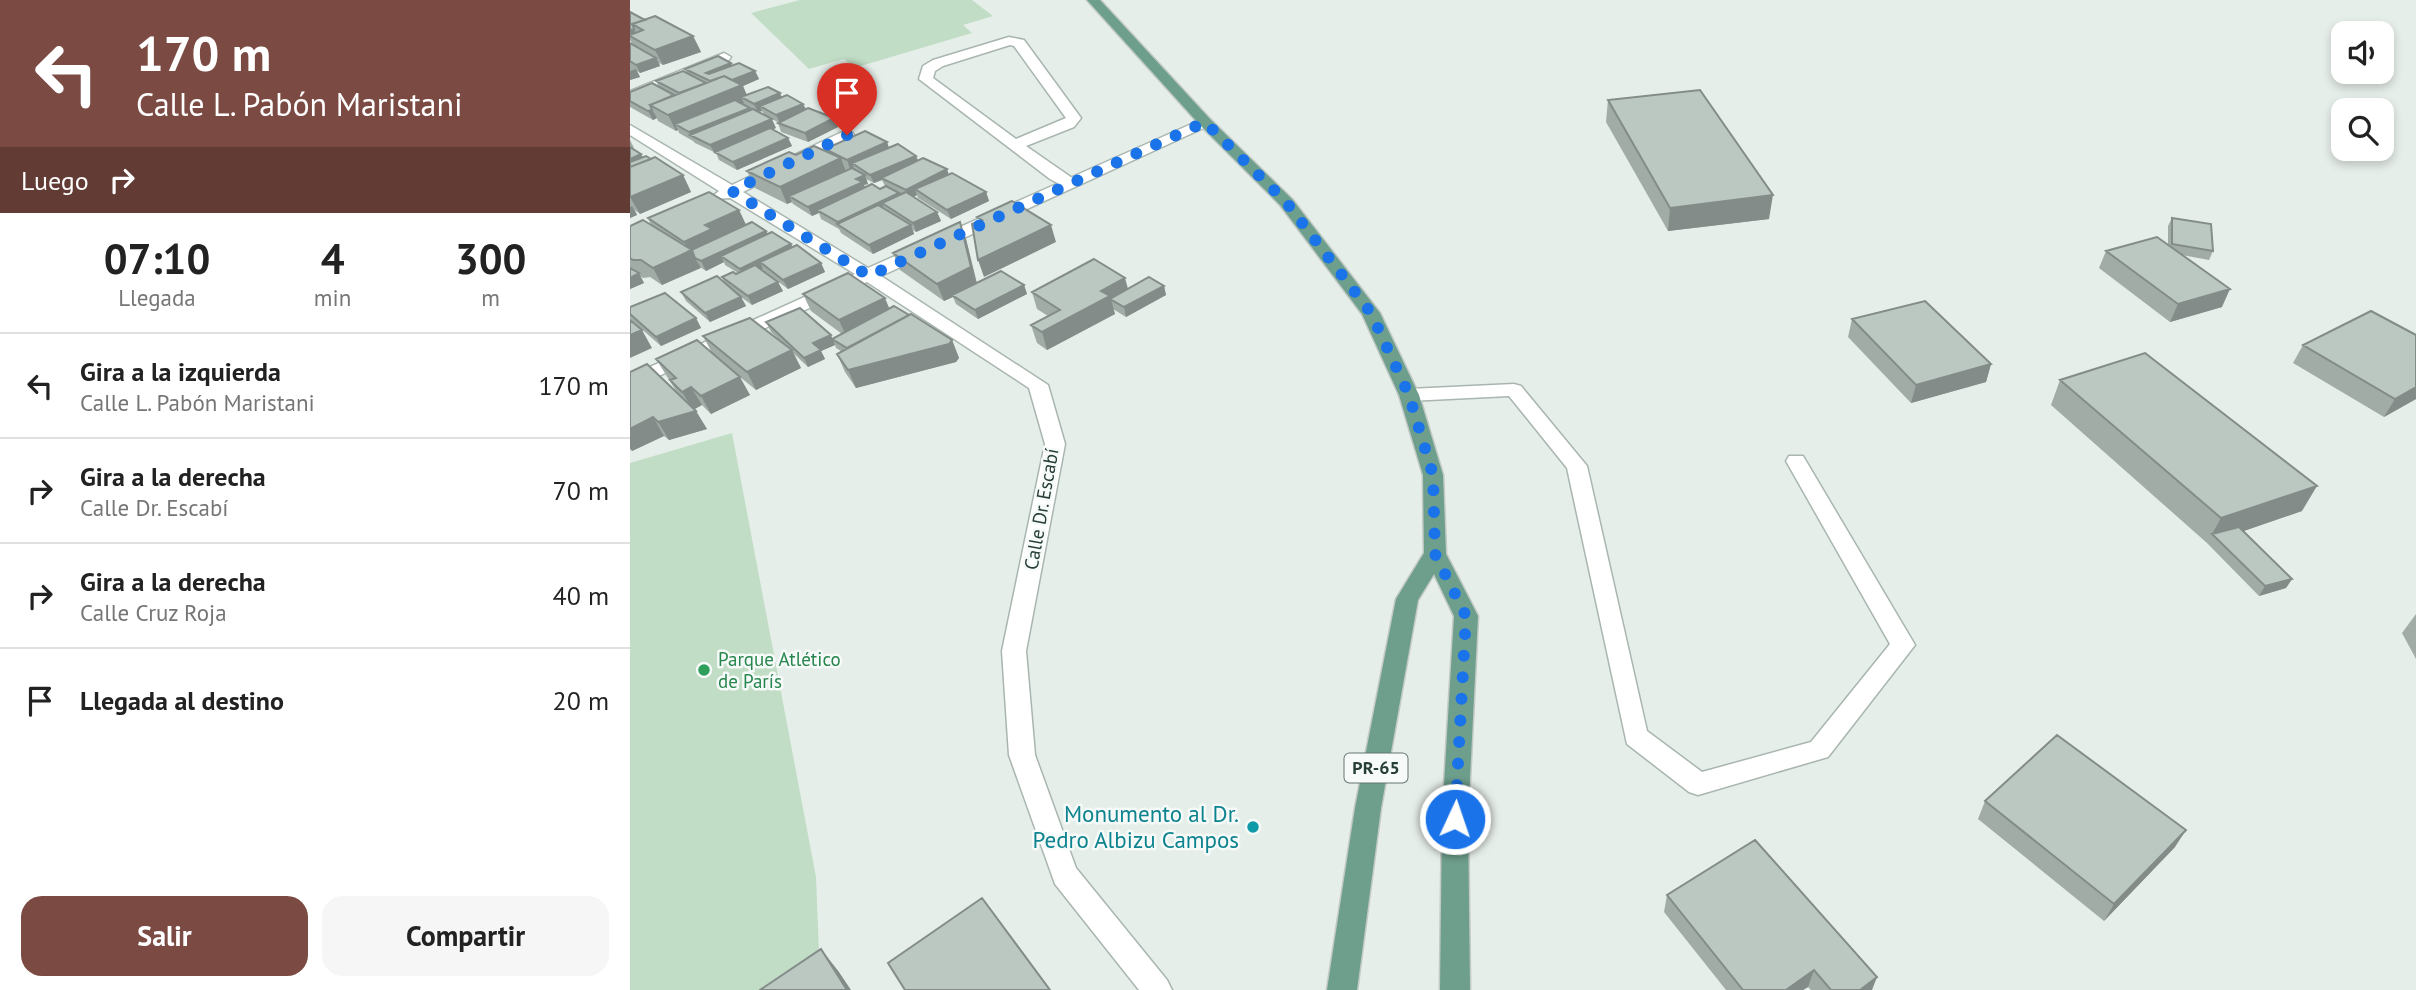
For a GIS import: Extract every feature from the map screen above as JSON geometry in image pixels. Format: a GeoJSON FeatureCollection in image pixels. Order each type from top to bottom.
{"type":"FeatureCollection","features":[{"type":"Feature","properties":{"kind":"main road"},"geometry":{"type":"LineString","coordinates":[[1093,0],[1205,122],[1286,202],[1371,313],[1409,395],[1433,475],[1435,554],[1466,616],[1455,819],[1455,990]]}},
{"type":"Feature","properties":{"kind":"main road","name":"PR-65"},"geometry":{"type":"LineString","coordinates":[[1342,990],[1368,808],[1408,599],[1435,554]]}},
{"type":"Feature","properties":{"kind":"street"},"geometry":{"type":"LineString","coordinates":[[1015,145],[1069,124],[1074,118],[1019,44],[1009,41],[938,63],[928,69],[926,79],[1015,145],[1069,183]]}},
{"type":"Feature","properties":{"kind":"street"},"geometry":{"type":"LineString","coordinates":[[630,96],[724,57]]}},
{"type":"Feature","properties":{"kind":"street"},"geometry":{"type":"LineString","coordinates":[[630,383],[1205,122]]}},
{"type":"Feature","properties":{"kind":"street","name":"Calle Dr. Escabí"},"geometry":{"type":"LineString","coordinates":[[630,130],[869,276],[1038,385],[1055,444],[1014,651],[1022,755],[1065,875],[1157,990]]}},
{"type":"Feature","properties":{"kind":"street"},"geometry":{"type":"LineString","coordinates":[[706,202],[847,135]]}},
{"type":"Feature","properties":{"kind":"street"},"geometry":{"type":"LineString","coordinates":[[1409,395],[1514,390],[1577,466],[1636,737],[1698,784],[1819,750],[1903,645],[1796,461]]}},
{"type":"Feature","properties":{"kind":"green space"},"geometry":{"type":"Polygon","coordinates":[[[800,0],[972,0],[993,16],[963,25],[972,33],[854,68],[844,59],[809,69],[751,13],[800,0]]]}},
{"type":"Feature","properties":{"kind":"green space","name":"Parque Atlético de París"},"geometry":{"type":"Polygon","coordinates":[[[732,433],[816,877],[819,952],[780,990],[630,990],[630,463],[732,433]]]}},
{"type":"Feature","properties":{"kind":"building"},"geometry":{"type":"Polygon","coordinates":[[[630,12],[645,20],[632,24],[634,29],[630,30],[630,12]]]}},
{"type":"Feature","properties":{"kind":"building"},"geometry":{"type":"Polygon","coordinates":[[[655,16],[693,36],[655,50],[630,36],[643,30],[632,24],[655,16]]]}},
{"type":"Feature","properties":{"kind":"building"},"geometry":{"type":"Polygon","coordinates":[[[630,43],[656,58],[636,65],[630,61],[630,43]]]}},
{"type":"Feature","properties":{"kind":"building"},"geometry":{"type":"Polygon","coordinates":[[[718,56],[731,63],[706,73],[739,63],[755,71],[732,80],[724,76],[710,81],[685,69],[718,56]]]}},
{"type":"Feature","properties":{"kind":"building"},"geometry":{"type":"Polygon","coordinates":[[[683,71],[706,83],[679,93],[656,81],[683,71]]]}},
{"type":"Feature","properties":{"kind":"building"},"geometry":{"type":"Polygon","coordinates":[[[724,76],[742,85],[668,115],[650,105],[724,76]]]}},
{"type":"Feature","properties":{"kind":"building"},"geometry":{"type":"Polygon","coordinates":[[[652,83],[674,95],[650,105],[652,110],[648,111],[630,101],[630,92],[652,83]]]}},
{"type":"Feature","properties":{"kind":"building"},"geometry":{"type":"Polygon","coordinates":[[[768,87],[780,93],[754,104],[741,97],[768,87]]]}},
{"type":"Feature","properties":{"kind":"building"},"geometry":{"type":"Polygon","coordinates":[[[1700,90],[1773,195],[1670,208],[1608,100],[1700,90]]]}},
{"type":"Feature","properties":{"kind":"building"},"geometry":{"type":"Polygon","coordinates":[[[787,95],[803,104],[776,115],[760,106],[787,95]]]}},
{"type":"Feature","properties":{"kind":"building"},"geometry":{"type":"Polygon","coordinates":[[[735,100],[750,108],[689,132],[675,124],[735,100]]]}},
{"type":"Feature","properties":{"kind":"building"},"geometry":{"type":"Polygon","coordinates":[[[808,108],[834,118],[805,133],[778,123],[808,108]]]}},
{"type":"Feature","properties":{"kind":"building"},"geometry":{"type":"Polygon","coordinates":[[[753,109],[772,119],[710,145],[690,135],[753,109]]]}},
{"type":"Feature","properties":{"kind":"building"},"geometry":{"type":"Polygon","coordinates":[[[770,128],[788,138],[733,162],[715,152],[770,128]]]}},
{"type":"Feature","properties":{"kind":"building"},"geometry":{"type":"Polygon","coordinates":[[[865,131],[887,142],[847,160],[825,149],[865,131]]]}},
{"type":"Feature","properties":{"kind":"building"},"geometry":{"type":"Polygon","coordinates":[[[898,144],[916,156],[870,175],[852,163],[898,144]]]}},
{"type":"Feature","properties":{"kind":"building"},"geometry":{"type":"Polygon","coordinates":[[[814,146],[841,158],[780,187],[747,171],[789,152],[796,155],[814,146]]]}},
{"type":"Feature","properties":{"kind":"building"},"geometry":{"type":"Polygon","coordinates":[[[630,147],[641,154],[630,159],[630,147]]]}},
{"type":"Feature","properties":{"kind":"building"},"geometry":{"type":"Polygon","coordinates":[[[646,156],[651,159],[630,167],[630,162],[646,156]]]}},
{"type":"Feature","properties":{"kind":"building"},"geometry":{"type":"Polygon","coordinates":[[[655,157],[683,175],[630,197],[630,167],[655,157]]]}},
{"type":"Feature","properties":{"kind":"building"},"geometry":{"type":"Polygon","coordinates":[[[923,158],[947,169],[906,190],[881,178],[923,158]]]}},
{"type":"Feature","properties":{"kind":"building"},"geometry":{"type":"Polygon","coordinates":[[[852,168],[865,175],[856,179],[863,182],[808,207],[789,196],[852,168]]]}},
{"type":"Feature","properties":{"kind":"building"},"geometry":{"type":"Polygon","coordinates":[[[952,173],[986,192],[947,210],[915,189],[952,173]]]}},
{"type":"Feature","properties":{"kind":"building"},"geometry":{"type":"Polygon","coordinates":[[[872,184],[880,189],[886,186],[899,193],[838,222],[817,210],[872,184]]]}},
{"type":"Feature","properties":{"kind":"building"},"geometry":{"type":"Polygon","coordinates":[[[709,192],[739,210],[705,225],[712,229],[684,242],[648,218],[709,192]]]}},
{"type":"Feature","properties":{"kind":"building"},"geometry":{"type":"Polygon","coordinates":[[[906,192],[937,212],[913,223],[882,203],[906,192]]]}},
{"type":"Feature","properties":{"kind":"building"},"geometry":{"type":"Polygon","coordinates":[[[1012,201],[1051,225],[978,260],[972,224],[982,220],[977,217],[1012,201]]]}},
{"type":"Feature","properties":{"kind":"building"},"geometry":{"type":"Polygon","coordinates":[[[878,205],[911,225],[869,245],[837,224],[878,205]]]}},
{"type":"Feature","properties":{"kind":"building"},"geometry":{"type":"Polygon","coordinates":[[[2172,218],[2211,224],[2213,251],[2172,244],[2172,218]]]}},
{"type":"Feature","properties":{"kind":"building"},"geometry":{"type":"Polygon","coordinates":[[[643,220],[692,250],[653,268],[641,260],[633,260],[630,258],[630,226],[643,220]]]}},
{"type":"Feature","properties":{"kind":"building"},"geometry":{"type":"Polygon","coordinates":[[[752,222],[766,231],[701,261],[695,258],[692,250],[687,252],[752,222]]]}},
{"type":"Feature","properties":{"kind":"building"},"geometry":{"type":"Polygon","coordinates":[[[960,222],[971,267],[937,284],[893,253],[960,222]]]}},
{"type":"Feature","properties":{"kind":"building"},"geometry":{"type":"Polygon","coordinates":[[[772,232],[791,244],[740,269],[721,256],[772,232]]]}},
{"type":"Feature","properties":{"kind":"building"},"geometry":{"type":"Polygon","coordinates":[[[2157,237],[2230,289],[2178,304],[2106,251],[2157,237]]]}},
{"type":"Feature","properties":{"kind":"building"},"geometry":{"type":"Polygon","coordinates":[[[797,245],[821,263],[783,280],[760,262],[797,245]]]}},
{"type":"Feature","properties":{"kind":"building"},"geometry":{"type":"Polygon","coordinates":[[[1094,259],[1125,278],[1101,291],[1110,296],[1042,332],[1031,325],[1060,310],[1032,292],[1094,259]]]}},
{"type":"Feature","properties":{"kind":"building"},"geometry":{"type":"Polygon","coordinates":[[[755,265],[778,282],[748,296],[722,277],[733,272],[736,274],[755,265]]]}},
{"type":"Feature","properties":{"kind":"building"},"geometry":{"type":"Polygon","coordinates":[[[630,268],[639,273],[630,278],[630,268]]]}},
{"type":"Feature","properties":{"kind":"building"},"geometry":{"type":"Polygon","coordinates":[[[1001,271],[1024,285],[975,310],[952,295],[1001,271]]]}},
{"type":"Feature","properties":{"kind":"building"},"geometry":{"type":"Polygon","coordinates":[[[848,273],[885,298],[839,320],[803,294],[848,273]]]}},
{"type":"Feature","properties":{"kind":"building"},"geometry":{"type":"Polygon","coordinates":[[[717,276],[741,297],[705,313],[681,292],[717,276]]]}},
{"type":"Feature","properties":{"kind":"building"},"geometry":{"type":"Polygon","coordinates":[[[1149,277],[1164,286],[1124,307],[1110,299],[1149,277]]]}},
{"type":"Feature","properties":{"kind":"building"},"geometry":{"type":"Polygon","coordinates":[[[665,293],[696,318],[656,337],[630,314],[630,307],[665,293]]]}},
{"type":"Feature","properties":{"kind":"building"},"geometry":{"type":"Polygon","coordinates":[[[1925,301],[1991,364],[1916,385],[1852,319],[1925,301]]]}},
{"type":"Feature","properties":{"kind":"building"},"geometry":{"type":"Polygon","coordinates":[[[894,306],[909,315],[847,348],[832,339],[894,306]]]}},
{"type":"Feature","properties":{"kind":"building"},"geometry":{"type":"Polygon","coordinates":[[[800,308],[831,335],[813,343],[821,350],[804,358],[766,322],[800,308]]]}},
{"type":"Feature","properties":{"kind":"building"},"geometry":{"type":"Polygon","coordinates":[[[2371,311],[2416,335],[2416,387],[2395,399],[2303,345],[2371,311]]]}},
{"type":"Feature","properties":{"kind":"building"},"geometry":{"type":"Polygon","coordinates":[[[911,314],[952,340],[949,344],[848,370],[837,354],[911,314]]]}},
{"type":"Feature","properties":{"kind":"building"},"geometry":{"type":"Polygon","coordinates":[[[750,318],[792,350],[747,372],[703,336],[750,318]]]}},
{"type":"Feature","properties":{"kind":"building"},"geometry":{"type":"Polygon","coordinates":[[[630,320],[642,330],[630,335],[630,320]]]}},
{"type":"Feature","properties":{"kind":"building"},"geometry":{"type":"Polygon","coordinates":[[[697,340],[740,377],[701,396],[691,387],[682,392],[670,380],[676,378],[656,359],[697,340]]]}},
{"type":"Feature","properties":{"kind":"building"},"geometry":{"type":"Polygon","coordinates":[[[2145,353],[2317,486],[2221,518],[2060,380],[2145,353]]]}},
{"type":"Feature","properties":{"kind":"building"},"geometry":{"type":"Polygon","coordinates":[[[647,364],[696,411],[658,422],[653,417],[630,429],[630,372],[647,364]]]}},
{"type":"Feature","properties":{"kind":"building"},"geometry":{"type":"Polygon","coordinates":[[[2239,527],[2292,579],[2265,586],[2212,534],[2239,527]]]}},
{"type":"Feature","properties":{"kind":"building"},"geometry":{"type":"Polygon","coordinates":[[[2057,735],[2186,830],[2114,904],[1985,801],[2057,735]]]}},
{"type":"Feature","properties":{"kind":"building"},"geometry":{"type":"Polygon","coordinates":[[[1755,840],[1877,977],[1860,990],[1831,990],[1814,970],[1786,990],[1743,990],[1667,895],[1755,840]]]}},
{"type":"Feature","properties":{"kind":"building"},"geometry":{"type":"Polygon","coordinates":[[[982,898],[1050,990],[905,990],[888,963],[982,898]]]}},
{"type":"Feature","properties":{"kind":"building"},"geometry":{"type":"Polygon","coordinates":[[[821,949],[847,990],[760,990],[821,949]]]}},
{"type":"Feature","properties":{"kind":"place","name":"Parque Atlético de París"},"geometry":{"type":"Point","coordinates":[704,670]}},
{"type":"Feature","properties":{"kind":"place","name":"Monumento al Dr. Pedro Albizu Campos"},"geometry":{"type":"Point","coordinates":[1253,827]}},
{"type":"Feature","properties":{"kind":"route"},"geometry":{"type":"LineString","coordinates":[[847,135],[732,191],[869,276],[1205,122],[1286,202],[1371,313],[1409,395],[1433,475],[1435,554],[1466,616],[1455,819]]}}]}
